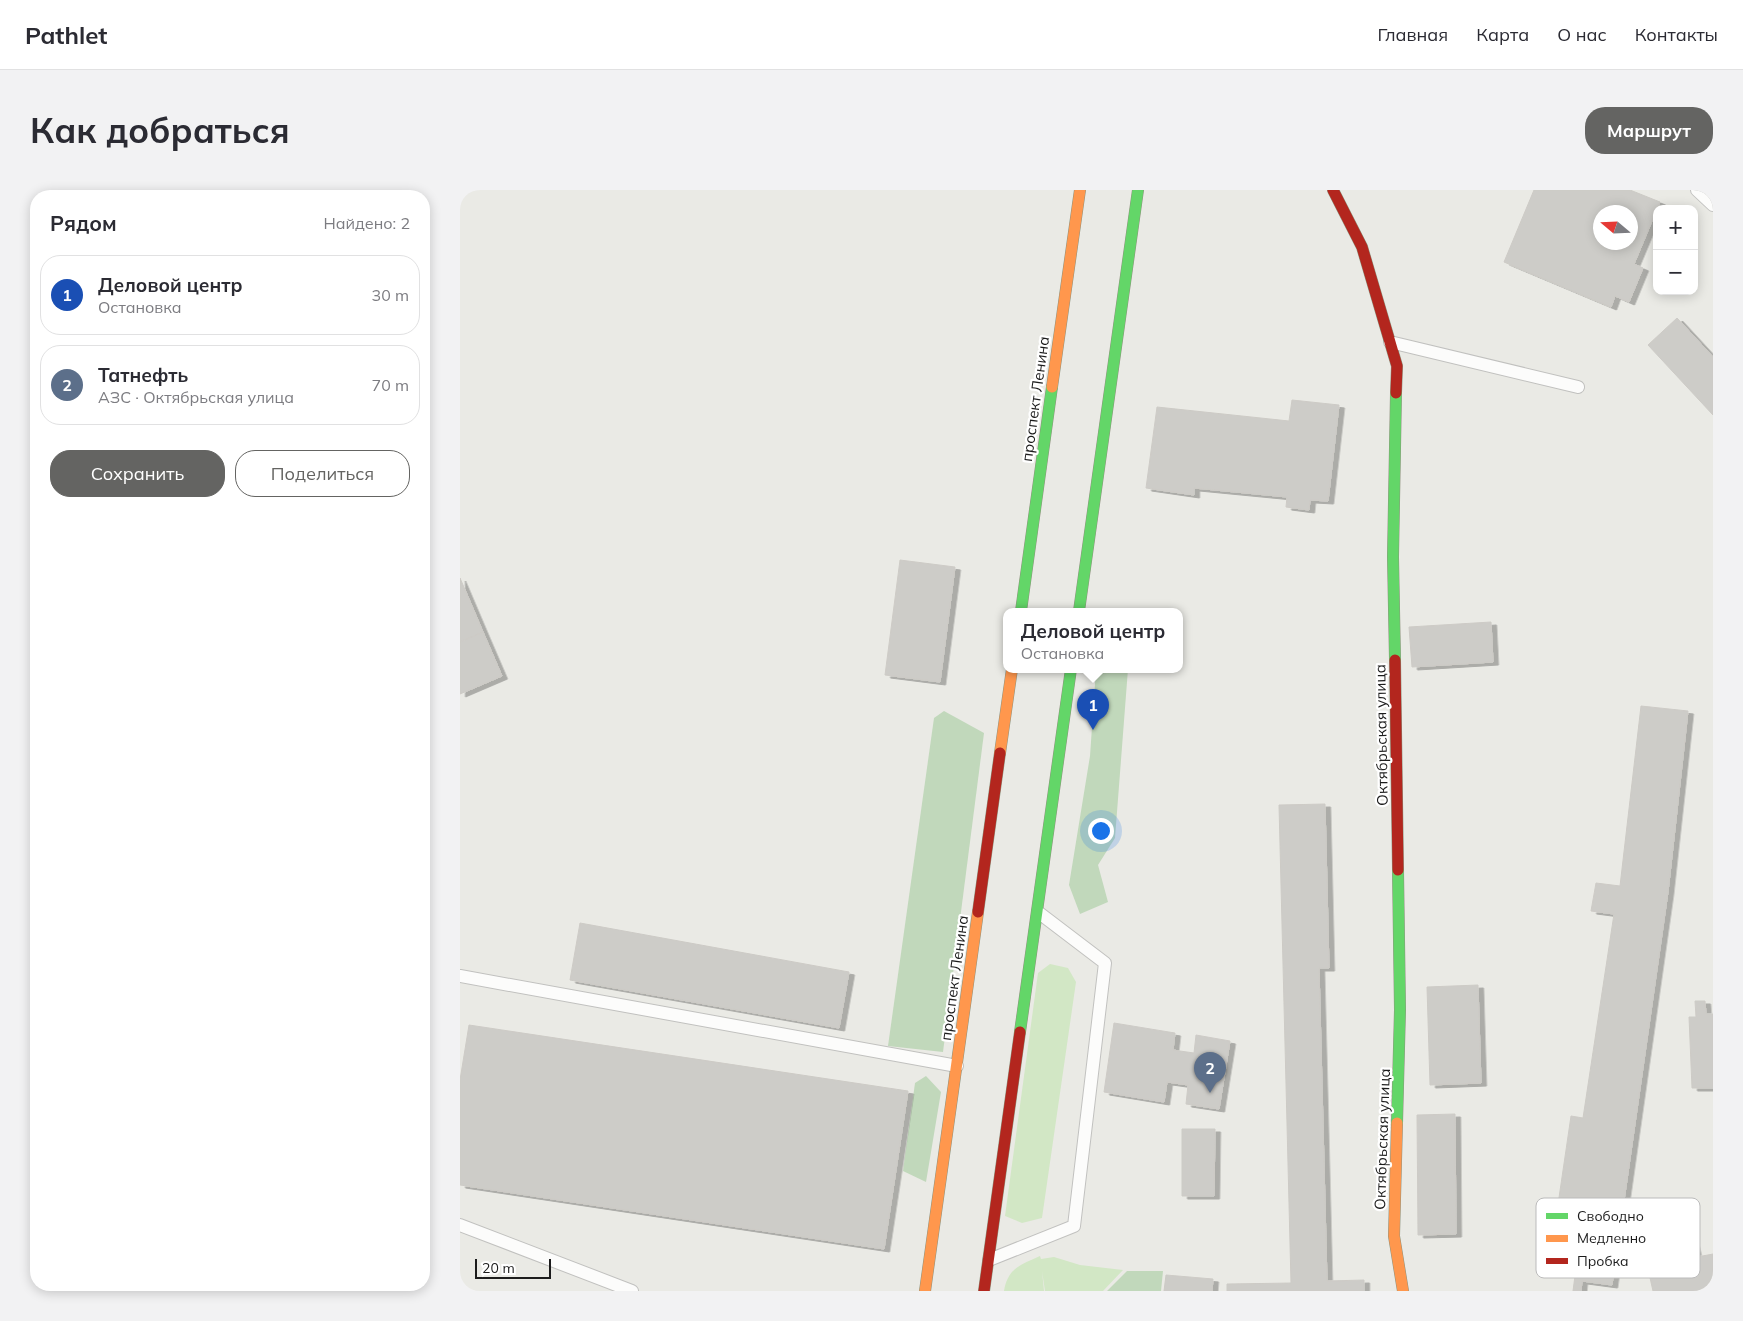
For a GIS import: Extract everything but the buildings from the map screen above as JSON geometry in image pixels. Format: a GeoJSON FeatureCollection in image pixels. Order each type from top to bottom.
{"type":"FeatureCollection","features":[{"type":"Feature","properties":{"kind":"main road","name":"проспект Ленина"},"geometry":{"type":"LineString","coordinates":[[1020,608],[1080,190]]}},
{"type":"Feature","properties":{"kind":"main road"},"geometry":{"type":"LineString","coordinates":[[1079,608],[1138,190]]}},
{"type":"Feature","properties":{"kind":"main road","name":"Октябрьская улица"},"geometry":{"type":"LineString","coordinates":[[1333,190],[1362,247],[1397,366],[1393,558],[1400,1010],[1394,1236],[1403,1291]]}},
{"type":"Feature","properties":{"kind":"main road","name":"проспект Ленина"},"geometry":{"type":"LineString","coordinates":[[925,1291],[1011,673]]}},
{"type":"Feature","properties":{"kind":"main road"},"geometry":{"type":"LineString","coordinates":[[984,1291],[1071,673]]}},
{"type":"Feature","properties":{"kind":"lane"},"geometry":{"type":"LineString","coordinates":[[1697,190],[1713,205]]}},
{"type":"Feature","properties":{"kind":"lane"},"geometry":{"type":"LineString","coordinates":[[1390,342],[1578,388]]}},
{"type":"Feature","properties":{"kind":"lane"},"geometry":{"type":"LineString","coordinates":[[988,1260],[1074,1226],[1106,962],[1038,912]]}},
{"type":"Feature","properties":{"kind":"lane"},"geometry":{"type":"LineString","coordinates":[[460,976],[957,1066]]}},
{"type":"Feature","properties":{"kind":"lane"},"geometry":{"type":"LineString","coordinates":[[460,1225],[632,1291]]}},
{"type":"Feature","properties":{"kind":"green space"},"geometry":{"type":"Polygon","coordinates":[[[1096,673],[1128,673],[1115,838],[1098,865],[1108,902],[1080,914],[1069,885],[1090,756],[1096,673]]]}},
{"type":"Feature","properties":{"kind":"green space"},"geometry":{"type":"Polygon","coordinates":[[[944,711],[984,733],[943,1052],[888,1046],[934,718],[944,711]]]}},
{"type":"Feature","properties":{"kind":"green space"},"geometry":{"type":"Polygon","coordinates":[[[1050,964],[1068,968],[1076,982],[1042,1218],[1022,1223],[1005,1216],[1038,973],[1050,964]]]}},
{"type":"Feature","properties":{"kind":"green space"},"geometry":{"type":"Polygon","coordinates":[[[926,1076],[941,1092],[926,1182],[903,1171],[915,1083],[926,1076]]]}},
{"type":"Feature","properties":{"kind":"green space"},"geometry":{"type":"Polygon","coordinates":[[[1040,1256],[1041,1259],[1054,1257],[1080,1265],[1123,1270],[1103,1291],[1045,1291],[1042,1271],[1044,1291],[1004,1291],[1008,1277],[1016,1268],[1040,1256]]]}},
{"type":"Feature","properties":{"kind":"green space"},"geometry":{"type":"Polygon","coordinates":[[[1127,1271],[1163,1271],[1161,1291],[1107,1291],[1127,1271]]]}},
{"type":"Feature","properties":{"kind":"traffic: fast"},"geometry":{"type":"LineString","coordinates":[[1079,608],[1138,190]]}},
{"type":"Feature","properties":{"kind":"traffic: fast"},"geometry":{"type":"LineString","coordinates":[[1021,608],[1052,387]]}},
{"type":"Feature","properties":{"kind":"traffic: fast"},"geometry":{"type":"LineString","coordinates":[[1395,660],[1393,557],[1396,393]]}},
{"type":"Feature","properties":{"kind":"traffic: fast"},"geometry":{"type":"LineString","coordinates":[[1020,1032],[1070,673]]}},
{"type":"Feature","properties":{"kind":"traffic: fast"},"geometry":{"type":"LineString","coordinates":[[1397,1123],[1400,1010],[1398,870]]}},
{"type":"Feature","properties":{"kind":"traffic: slow"},"geometry":{"type":"LineString","coordinates":[[1052,387],[1080,190]]}},
{"type":"Feature","properties":{"kind":"traffic: slow"},"geometry":{"type":"LineString","coordinates":[[1000,753],[1011,673]]}},
{"type":"Feature","properties":{"kind":"traffic: slow"},"geometry":{"type":"LineString","coordinates":[[925,1291],[978,912]]}},
{"type":"Feature","properties":{"kind":"traffic: slow"},"geometry":{"type":"LineString","coordinates":[[1397,1123],[1394,1236],[1403,1291]]}},
{"type":"Feature","properties":{"kind":"traffic: jam"},"geometry":{"type":"LineString","coordinates":[[1333,190],[1362,247],[1397,366],[1396,393]]}},
{"type":"Feature","properties":{"kind":"traffic: jam"},"geometry":{"type":"LineString","coordinates":[[1395,660],[1398,870]]}},
{"type":"Feature","properties":{"kind":"traffic: jam"},"geometry":{"type":"LineString","coordinates":[[978,912],[1000,753]]}},
{"type":"Feature","properties":{"kind":"traffic: jam"},"geometry":{"type":"LineString","coordinates":[[984,1291],[1020,1032]]}},
{"type":"Feature","properties":{"kind":"place","name":"Деловой центр"},"geometry":{"type":"Point","coordinates":[1093,730]}},
{"type":"Feature","properties":{"kind":"place","name":"Татнефть"},"geometry":{"type":"Point","coordinates":[1210,1093]}}]}
